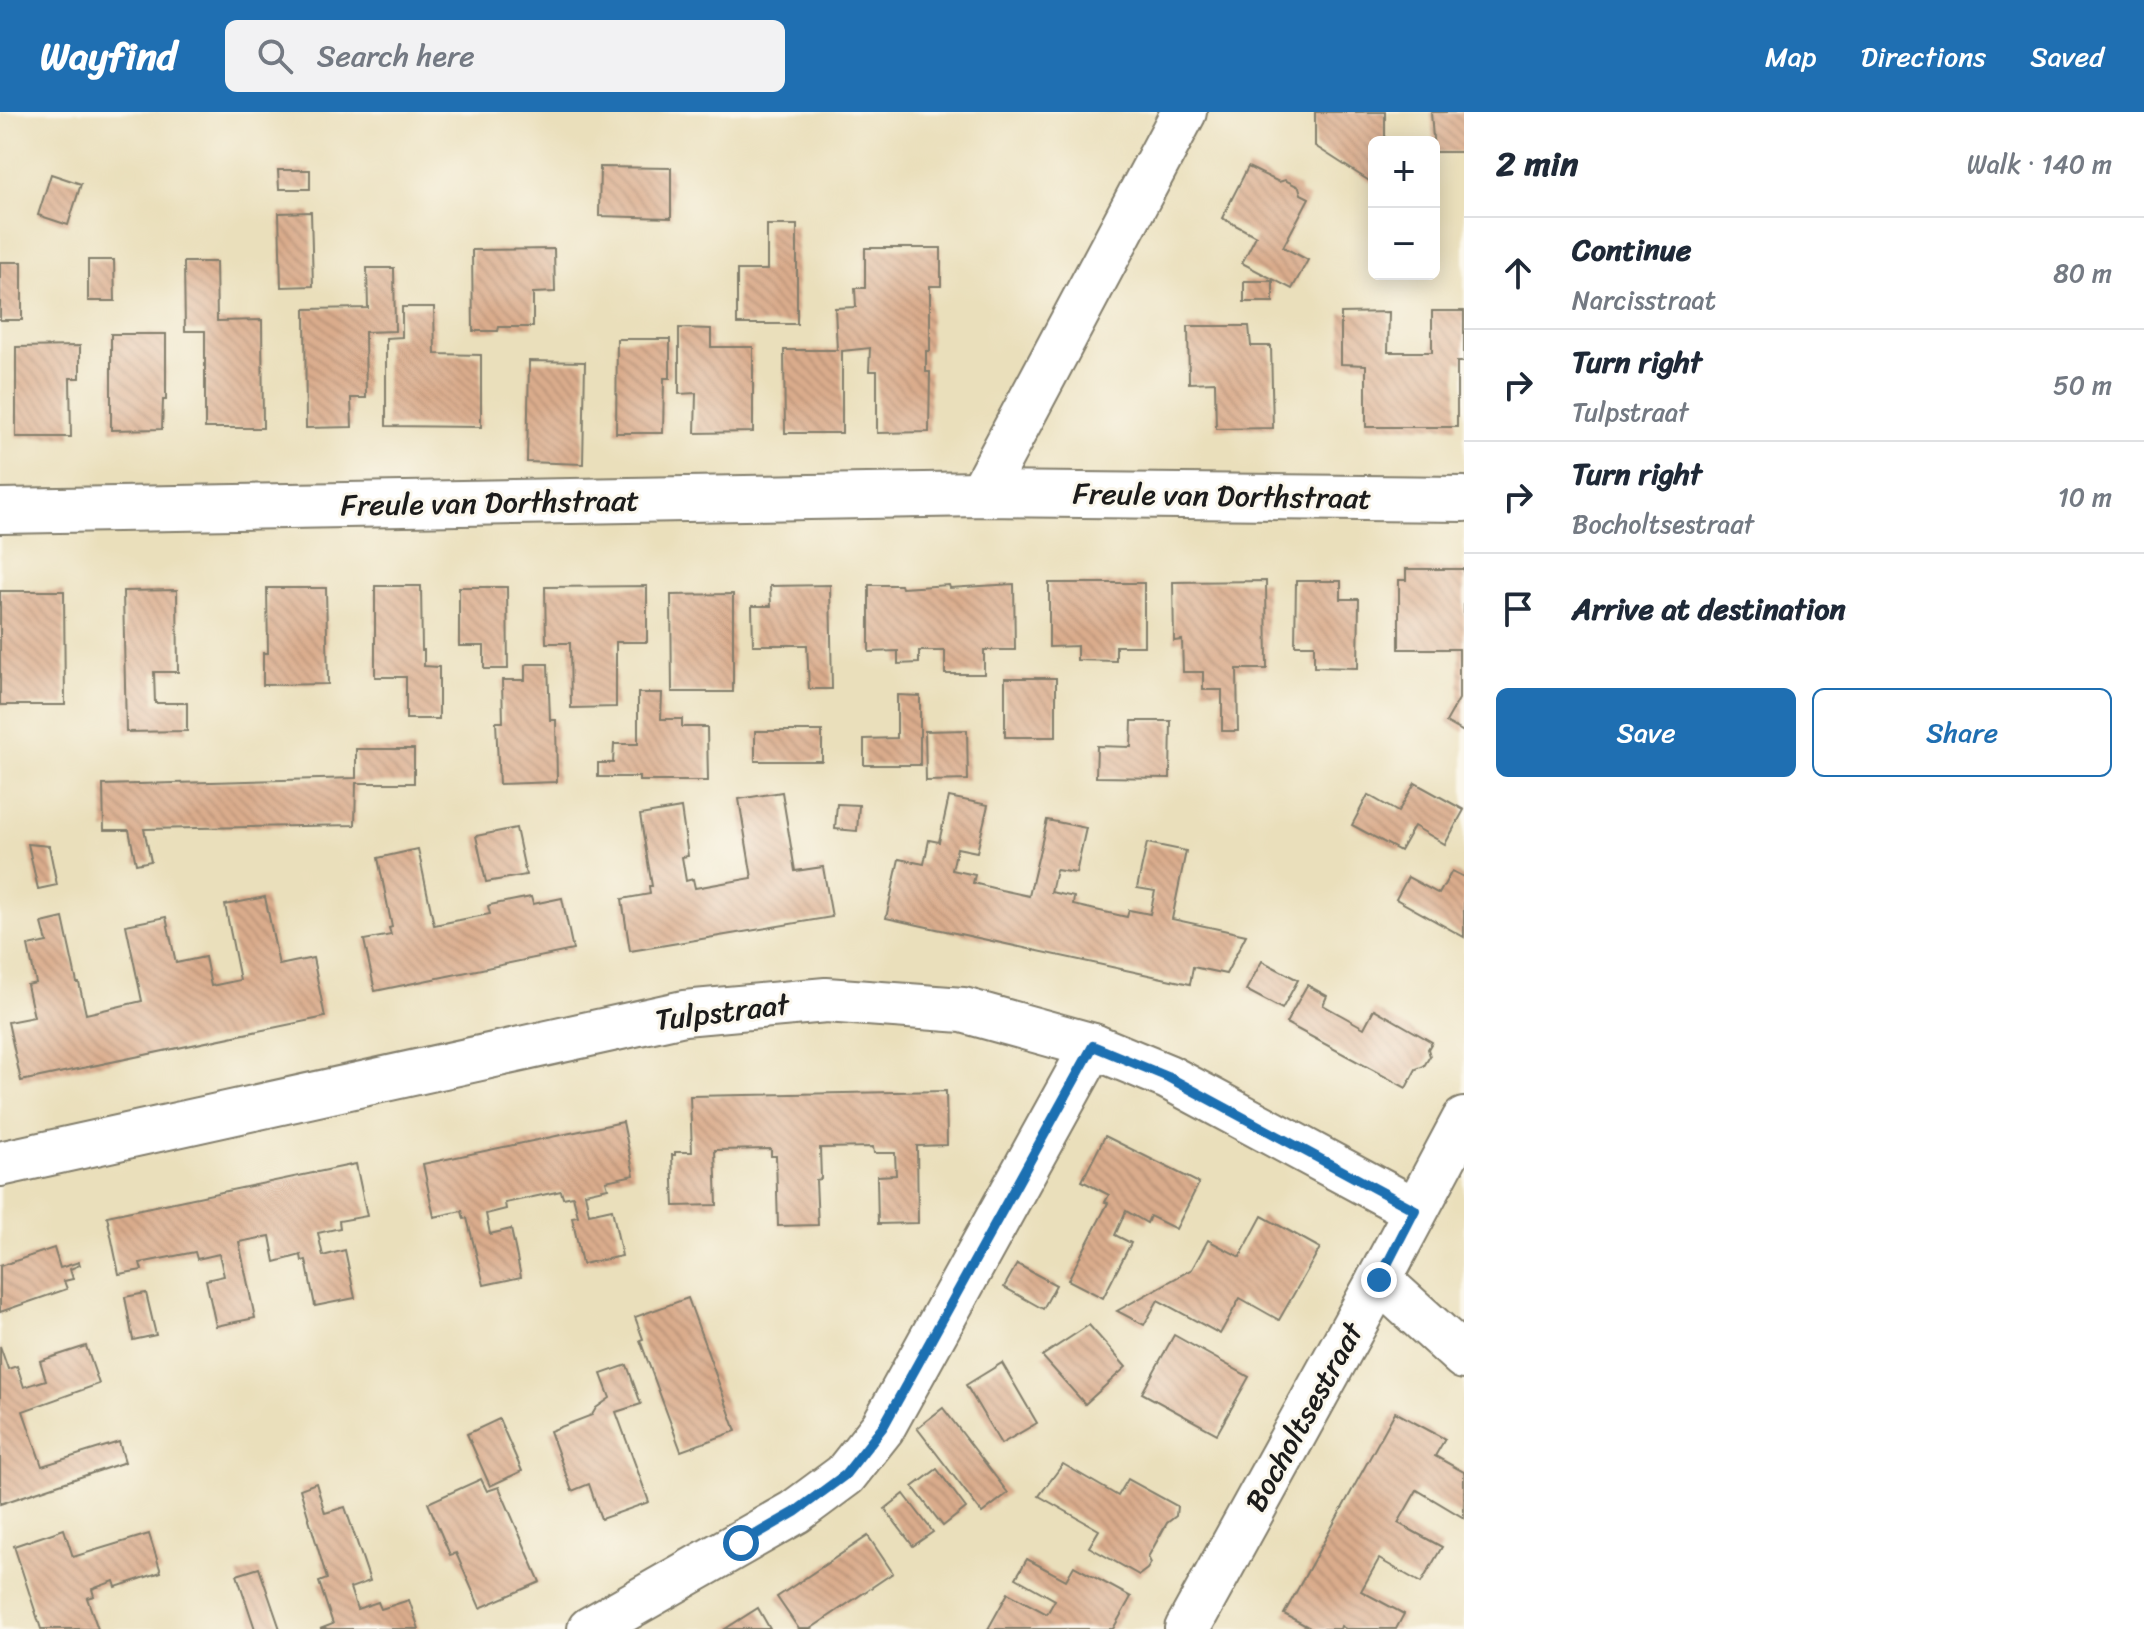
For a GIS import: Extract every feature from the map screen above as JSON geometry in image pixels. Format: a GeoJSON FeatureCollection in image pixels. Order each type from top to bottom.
{"type":"FeatureCollection","features":[{"type":"Feature","properties":{"kind":"street"},"geometry":{"type":"LineString","coordinates":[[981,494],[1184,112]]}},
{"type":"Feature","properties":{"kind":"street","name":"Freule van Dorthstraat"},"geometry":{"type":"LineString","coordinates":[[0,511],[981,494],[1464,499]]}},
{"type":"Feature","properties":{"kind":"street","name":"Tulpstraat"},"geometry":{"type":"LineString","coordinates":[[0,1164],[684,1013],[826,1000],[963,1010],[1093,1046],[1168,1077],[1415,1210]]}},
{"type":"Feature","properties":{"kind":"street"},"geometry":{"type":"LineString","coordinates":[[590,1629],[795,1512],[845,1475],[883,1427],[1093,1046]]}},
{"type":"Feature","properties":{"kind":"street","name":"Bocholtsestraat"},"geometry":{"type":"LineString","coordinates":[[1187,1629],[1464,1120]]}},
{"type":"Feature","properties":{"kind":"street"},"geometry":{"type":"LineString","coordinates":[[1379,1280],[1464,1357]]}},
{"type":"Feature","properties":{"kind":"building"},"geometry":{"type":"Polygon","coordinates":[[[1315,112],[1385,112],[1385,136],[1368,136],[1368,180],[1315,146],[1315,112]]]}},
{"type":"Feature","properties":{"kind":"building"},"geometry":{"type":"Polygon","coordinates":[[[1431,112],[1464,112],[1464,152],[1440,152],[1440,136],[1433,136],[1431,112]]]}},
{"type":"Feature","properties":{"kind":"building"},"geometry":{"type":"Polygon","coordinates":[[[600,167],[671,168],[671,218],[599,216],[600,167]]]}},
{"type":"Feature","properties":{"kind":"building"},"geometry":{"type":"Polygon","coordinates":[[[1248,167],[1279,182],[1285,180],[1299,187],[1301,194],[1309,198],[1283,247],[1308,260],[1292,289],[1242,263],[1256,236],[1222,218],[1248,167]]]}},
{"type":"Feature","properties":{"kind":"building"},"geometry":{"type":"Polygon","coordinates":[[[278,170],[310,170],[310,189],[279,189],[278,170]]]}},
{"type":"Feature","properties":{"kind":"building"},"geometry":{"type":"Polygon","coordinates":[[[51,174],[81,184],[68,225],[38,215],[51,174]]]}},
{"type":"Feature","properties":{"kind":"building"},"geometry":{"type":"Polygon","coordinates":[[[311,212],[313,286],[281,287],[279,213],[311,212]]]}},
{"type":"Feature","properties":{"kind":"building"},"geometry":{"type":"Polygon","coordinates":[[[767,225],[797,225],[797,324],[737,324],[737,270],[767,270],[767,225]]]}},
{"type":"Feature","properties":{"kind":"building"},"geometry":{"type":"Polygon","coordinates":[[[865,248],[941,248],[941,286],[930,286],[930,351],[926,351],[926,372],[930,372],[929,432],[877,433],[877,371],[869,371],[870,348],[842,351],[842,433],[785,433],[784,350],[837,350],[835,308],[856,307],[855,288],[865,288],[865,248]]]}},
{"type":"Feature","properties":{"kind":"building"},"geometry":{"type":"Polygon","coordinates":[[[554,249],[555,292],[533,293],[533,327],[473,331],[472,250],[554,249]]]}},
{"type":"Feature","properties":{"kind":"building"},"geometry":{"type":"Polygon","coordinates":[[[88,260],[114,260],[115,301],[88,301],[88,260]]]}},
{"type":"Feature","properties":{"kind":"building"},"geometry":{"type":"Polygon","coordinates":[[[0,262],[22,262],[22,320],[0,320],[0,262]]]}},
{"type":"Feature","properties":{"kind":"building"},"geometry":{"type":"Polygon","coordinates":[[[184,262],[216,262],[217,321],[262,320],[263,428],[205,428],[205,331],[185,331],[184,262]]]}},
{"type":"Feature","properties":{"kind":"building"},"geometry":{"type":"Polygon","coordinates":[[[367,268],[394,268],[395,331],[365,332],[366,398],[351,398],[352,427],[306,428],[305,309],[368,308],[367,268]]]}},
{"type":"Feature","properties":{"kind":"building"},"geometry":{"type":"Polygon","coordinates":[[[1244,281],[1273,281],[1273,302],[1244,302],[1244,281]]]}},
{"type":"Feature","properties":{"kind":"building"},"geometry":{"type":"Polygon","coordinates":[[[402,307],[434,307],[435,354],[481,355],[481,427],[386,426],[386,338],[402,337],[402,307]]]}},
{"type":"Feature","properties":{"kind":"building"},"geometry":{"type":"Polygon","coordinates":[[[1432,311],[1464,311],[1464,362],[1457,362],[1457,427],[1366,427],[1366,365],[1341,364],[1341,313],[1389,312],[1388,352],[1432,352],[1432,311]]]}},
{"type":"Feature","properties":{"kind":"building"},"geometry":{"type":"Polygon","coordinates":[[[1188,326],[1249,326],[1251,346],[1271,346],[1273,428],[1216,429],[1215,382],[1189,383],[1188,326]]]}},
{"type":"Feature","properties":{"kind":"building"},"geometry":{"type":"Polygon","coordinates":[[[679,328],[711,329],[711,347],[753,347],[753,432],[695,433],[696,393],[679,394],[679,328]]]}},
{"type":"Feature","properties":{"kind":"building"},"geometry":{"type":"Polygon","coordinates":[[[111,334],[166,334],[166,400],[163,400],[162,429],[111,430],[111,334]]]}},
{"type":"Feature","properties":{"kind":"building"},"geometry":{"type":"Polygon","coordinates":[[[617,339],[670,339],[670,378],[664,378],[663,433],[616,433],[617,339]]]}},
{"type":"Feature","properties":{"kind":"building"},"geometry":{"type":"Polygon","coordinates":[[[80,346],[80,378],[70,378],[71,437],[16,437],[16,347],[80,346]]]}},
{"type":"Feature","properties":{"kind":"building"},"geometry":{"type":"Polygon","coordinates":[[[529,361],[585,362],[583,464],[527,462],[529,361]]]}},
{"type":"Feature","properties":{"kind":"building"},"geometry":{"type":"Polygon","coordinates":[[[1406,569],[1464,569],[1464,732],[1446,722],[1459,699],[1459,649],[1399,649],[1399,580],[1406,580],[1406,569]]]}},
{"type":"Feature","properties":{"kind":"building"},"geometry":{"type":"Polygon","coordinates":[[[1266,581],[1267,669],[1237,669],[1238,731],[1222,731],[1222,690],[1203,690],[1203,672],[1183,672],[1182,640],[1174,641],[1173,582],[1266,581]]]}},
{"type":"Feature","properties":{"kind":"building"},"geometry":{"type":"Polygon","coordinates":[[[1296,581],[1341,581],[1341,599],[1359,599],[1358,668],[1314,667],[1314,645],[1295,645],[1296,581]]]}},
{"type":"Feature","properties":{"kind":"building"},"geometry":{"type":"Polygon","coordinates":[[[1049,583],[1144,583],[1144,646],[1116,646],[1116,661],[1077,660],[1077,646],[1049,647],[1049,583]]]}},
{"type":"Feature","properties":{"kind":"building"},"geometry":{"type":"Polygon","coordinates":[[[1014,584],[1015,650],[984,650],[984,674],[945,674],[945,651],[919,651],[919,663],[898,664],[898,651],[869,652],[869,585],[901,585],[902,588],[949,585],[950,588],[1014,584]]]}},
{"type":"Feature","properties":{"kind":"building"},"geometry":{"type":"Polygon","coordinates":[[[830,585],[832,689],[809,689],[807,645],[753,645],[752,606],[771,606],[770,586],[830,585]]]}},
{"type":"Feature","properties":{"kind":"building"},"geometry":{"type":"Polygon","coordinates":[[[375,586],[421,586],[424,666],[439,667],[439,719],[406,719],[406,677],[375,677],[375,586]]]}},
{"type":"Feature","properties":{"kind":"building"},"geometry":{"type":"Polygon","coordinates":[[[647,586],[647,642],[616,642],[616,707],[571,708],[570,643],[546,643],[545,587],[647,586]]]}},
{"type":"Feature","properties":{"kind":"building"},"geometry":{"type":"Polygon","coordinates":[[[459,587],[507,587],[508,669],[484,669],[484,646],[459,646],[459,587]]]}},
{"type":"Feature","properties":{"kind":"building"},"geometry":{"type":"Polygon","coordinates":[[[267,588],[326,588],[328,684],[263,685],[263,653],[268,653],[267,588]]]}},
{"type":"Feature","properties":{"kind":"building"},"geometry":{"type":"Polygon","coordinates":[[[177,590],[178,672],[154,672],[155,703],[187,703],[187,731],[126,732],[123,591],[177,590]]]}},
{"type":"Feature","properties":{"kind":"building"},"geometry":{"type":"Polygon","coordinates":[[[0,591],[64,591],[65,705],[0,705],[0,591]]]}},
{"type":"Feature","properties":{"kind":"building"},"geometry":{"type":"Polygon","coordinates":[[[733,594],[733,692],[672,692],[671,595],[733,594]]]}},
{"type":"Feature","properties":{"kind":"building"},"geometry":{"type":"Polygon","coordinates":[[[548,664],[550,720],[556,720],[557,782],[499,784],[496,722],[503,722],[502,680],[525,680],[525,665],[548,664]]]}},
{"type":"Feature","properties":{"kind":"building"},"geometry":{"type":"Polygon","coordinates":[[[1005,678],[1056,678],[1056,737],[1005,737],[1005,678]]]}},
{"type":"Feature","properties":{"kind":"building"},"geometry":{"type":"Polygon","coordinates":[[[638,693],[662,693],[661,719],[682,719],[682,727],[707,727],[708,781],[639,781],[639,777],[598,777],[598,763],[613,763],[614,744],[638,744],[638,693]]]}},
{"type":"Feature","properties":{"kind":"building"},"geometry":{"type":"Polygon","coordinates":[[[897,695],[920,696],[920,765],[864,765],[864,739],[897,738],[897,695]]]}},
{"type":"Feature","properties":{"kind":"building"},"geometry":{"type":"Polygon","coordinates":[[[1132,721],[1171,721],[1170,778],[1096,777],[1097,746],[1131,747],[1132,721]]]}},
{"type":"Feature","properties":{"kind":"building"},"geometry":{"type":"Polygon","coordinates":[[[967,730],[968,780],[926,781],[925,731],[967,730]]]}},
{"type":"Feature","properties":{"kind":"building"},"geometry":{"type":"Polygon","coordinates":[[[755,731],[822,731],[822,761],[755,761],[755,731]]]}},
{"type":"Feature","properties":{"kind":"building"},"geometry":{"type":"Polygon","coordinates":[[[356,749],[414,749],[414,783],[356,783],[355,825],[144,829],[151,861],[136,864],[129,830],[104,830],[103,785],[356,778],[356,749]]]}},
{"type":"Feature","properties":{"kind":"building"},"geometry":{"type":"Polygon","coordinates":[[[1415,783],[1464,810],[1445,844],[1414,826],[1400,851],[1352,825],[1368,795],[1398,812],[1415,783]]]}},
{"type":"Feature","properties":{"kind":"building"},"geometry":{"type":"Polygon","coordinates":[[[782,792],[795,871],[823,867],[832,917],[630,951],[622,899],[650,894],[649,886],[652,886],[640,815],[681,808],[688,856],[682,857],[686,881],[693,879],[695,888],[752,878],[739,799],[782,792]]]}},
{"type":"Feature","properties":{"kind":"building"},"geometry":{"type":"Polygon","coordinates":[[[949,797],[988,805],[977,852],[957,848],[952,870],[975,875],[973,883],[1001,890],[1029,896],[1047,820],[1086,828],[1076,873],[1056,870],[1051,892],[1074,897],[1073,905],[1127,917],[1129,910],[1150,914],[1155,891],[1137,888],[1147,843],[1186,851],[1172,919],[1246,935],[1226,974],[1193,967],[1190,984],[886,918],[899,859],[924,864],[929,840],[939,842],[949,797]]]}},
{"type":"Feature","properties":{"kind":"building"},"geometry":{"type":"Polygon","coordinates":[[[837,804],[859,805],[857,831],[835,829],[837,804]]]}},
{"type":"Feature","properties":{"kind":"building"},"geometry":{"type":"Polygon","coordinates":[[[516,828],[526,875],[486,882],[476,836],[516,828]]]}},
{"type":"Feature","properties":{"kind":"building"},"geometry":{"type":"Polygon","coordinates":[[[28,844],[49,846],[57,885],[38,889],[28,844]]]}},
{"type":"Feature","properties":{"kind":"building"},"geometry":{"type":"Polygon","coordinates":[[[418,849],[434,925],[490,914],[490,905],[531,897],[533,904],[562,898],[573,950],[375,991],[364,940],[391,935],[389,928],[392,927],[378,858],[418,849]]]}},
{"type":"Feature","properties":{"kind":"building"},"geometry":{"type":"Polygon","coordinates":[[[1452,871],[1464,877],[1464,937],[1396,899],[1408,877],[1439,894],[1452,871]]]}},
{"type":"Feature","properties":{"kind":"building"},"geometry":{"type":"Polygon","coordinates":[[[265,897],[279,965],[313,958],[325,1017],[21,1081],[8,1022],[34,1017],[27,985],[36,983],[28,946],[47,942],[42,923],[63,918],[86,1014],[142,1001],[126,925],[166,917],[176,963],[205,957],[211,986],[240,980],[225,905],[265,897]]]}},
{"type":"Feature","properties":{"kind":"building"},"geometry":{"type":"Polygon","coordinates":[[[1262,961],[1298,980],[1282,1009],[1246,990],[1262,961]]]}},
{"type":"Feature","properties":{"kind":"building"},"geometry":{"type":"Polygon","coordinates":[[[1307,985],[1327,996],[1323,1005],[1364,1028],[1374,1009],[1432,1042],[1428,1049],[1430,1056],[1424,1066],[1416,1069],[1406,1088],[1286,1023],[1307,985]]]}},
{"type":"Feature","properties":{"kind":"building"},"geometry":{"type":"Polygon","coordinates":[[[946,1091],[947,1145],[917,1146],[918,1223],[878,1224],[877,1176],[896,1175],[895,1153],[874,1153],[873,1147],[820,1148],[821,1179],[816,1180],[818,1225],[778,1226],[776,1156],[771,1156],[771,1149],[715,1150],[717,1205],[674,1206],[672,1155],[675,1152],[692,1152],[690,1096],[946,1091]]]}},
{"type":"Feature","properties":{"kind":"building"},"geometry":{"type":"Polygon","coordinates":[[[623,1122],[634,1175],[606,1181],[608,1188],[585,1193],[589,1214],[612,1209],[622,1256],[582,1264],[572,1217],[578,1216],[573,1196],[563,1198],[561,1191],[505,1203],[506,1209],[486,1214],[490,1234],[511,1229],[521,1277],[484,1285],[467,1218],[464,1219],[462,1211],[434,1217],[423,1164],[623,1122]]]}},
{"type":"Feature","properties":{"kind":"building"},"geometry":{"type":"Polygon","coordinates":[[[1105,1136],[1199,1183],[1176,1229],[1150,1216],[1147,1223],[1126,1211],[1115,1235],[1131,1243],[1103,1298],[1068,1280],[1108,1203],[1105,1202],[1109,1195],[1082,1181],[1105,1136]]]}},
{"type":"Feature","properties":{"kind":"building"},"geometry":{"type":"Polygon","coordinates":[[[356,1164],[367,1216],[339,1221],[340,1228],[318,1233],[323,1256],[345,1250],[355,1298],[315,1306],[306,1260],[302,1261],[301,1255],[275,1262],[270,1236],[239,1242],[255,1318],[216,1326],[206,1280],[224,1276],[219,1254],[197,1259],[195,1252],[140,1263],[142,1270],[119,1274],[107,1216],[356,1164]]]}},
{"type":"Feature","properties":{"kind":"building"},"geometry":{"type":"Polygon","coordinates":[[[1262,1216],[1320,1248],[1279,1320],[1240,1298],[1220,1334],[1158,1300],[1144,1325],[1117,1311],[1192,1269],[1208,1240],[1240,1257],[1262,1216]]]}},
{"type":"Feature","properties":{"kind":"building"},"geometry":{"type":"Polygon","coordinates":[[[54,1248],[60,1268],[79,1262],[80,1265],[70,1269],[73,1279],[64,1281],[67,1289],[0,1312],[0,1266],[54,1248]]]}},
{"type":"Feature","properties":{"kind":"building"},"geometry":{"type":"Polygon","coordinates":[[[1017,1264],[1056,1285],[1043,1309],[1004,1287],[1017,1264]]]}},
{"type":"Feature","properties":{"kind":"building"},"geometry":{"type":"Polygon","coordinates":[[[146,1293],[156,1335],[133,1340],[125,1297],[146,1293]]]}},
{"type":"Feature","properties":{"kind":"building"},"geometry":{"type":"Polygon","coordinates":[[[688,1298],[736,1431],[681,1451],[640,1340],[643,1339],[635,1317],[688,1298]]]}},
{"type":"Feature","properties":{"kind":"building"},"geometry":{"type":"Polygon","coordinates":[[[1089,1325],[1126,1367],[1085,1404],[1042,1356],[1089,1325]]]}},
{"type":"Feature","properties":{"kind":"building"},"geometry":{"type":"Polygon","coordinates":[[[1174,1335],[1249,1377],[1217,1434],[1142,1393],[1174,1335]]]}},
{"type":"Feature","properties":{"kind":"building"},"geometry":{"type":"Polygon","coordinates":[[[0,1346],[8,1369],[17,1366],[24,1387],[46,1380],[40,1361],[86,1346],[99,1384],[23,1411],[42,1466],[119,1442],[125,1462],[0,1504],[0,1346]]]}},
{"type":"Feature","properties":{"kind":"building"},"geometry":{"type":"Polygon","coordinates":[[[1002,1363],[1037,1423],[1001,1444],[966,1385],[1002,1363]]]}},
{"type":"Feature","properties":{"kind":"building"},"geometry":{"type":"Polygon","coordinates":[[[627,1365],[641,1404],[616,1412],[649,1502],[601,1519],[589,1484],[572,1491],[550,1431],[592,1415],[610,1398],[601,1374],[627,1365]]]}},
{"type":"Feature","properties":{"kind":"building"},"geometry":{"type":"Polygon","coordinates":[[[943,1408],[1008,1493],[982,1513],[917,1428],[943,1408]]]}},
{"type":"Feature","properties":{"kind":"building"},"geometry":{"type":"Polygon","coordinates":[[[1395,1412],[1445,1439],[1435,1456],[1464,1472],[1464,1518],[1417,1490],[1398,1523],[1442,1547],[1421,1583],[1379,1559],[1361,1591],[1404,1614],[1396,1629],[1346,1629],[1341,1626],[1340,1629],[1312,1629],[1284,1614],[1395,1412]]]}},
{"type":"Feature","properties":{"kind":"building"},"geometry":{"type":"Polygon","coordinates":[[[499,1419],[522,1471],[490,1486],[467,1434],[499,1419]]]}},
{"type":"Feature","properties":{"kind":"building"},"geometry":{"type":"Polygon","coordinates":[[[1063,1464],[1118,1496],[1128,1479],[1177,1506],[1176,1516],[1167,1523],[1148,1557],[1151,1563],[1139,1575],[1089,1547],[1099,1530],[1039,1496],[1063,1464]]]}},
{"type":"Feature","properties":{"kind":"building"},"geometry":{"type":"Polygon","coordinates":[[[937,1469],[966,1508],[943,1526],[913,1487],[937,1469]]]}},
{"type":"Feature","properties":{"kind":"building"},"geometry":{"type":"Polygon","coordinates":[[[481,1479],[487,1491],[499,1487],[540,1582],[480,1608],[456,1553],[450,1555],[428,1503],[481,1479]]]}},
{"type":"Feature","properties":{"kind":"building"},"geometry":{"type":"Polygon","coordinates":[[[316,1483],[325,1513],[345,1507],[370,1581],[350,1588],[357,1609],[378,1602],[381,1609],[409,1600],[419,1629],[320,1629],[333,1624],[319,1582],[327,1579],[300,1489],[316,1483]]]}},
{"type":"Feature","properties":{"kind":"building"},"geometry":{"type":"Polygon","coordinates":[[[904,1494],[933,1532],[913,1546],[885,1509],[904,1494]]]}},
{"type":"Feature","properties":{"kind":"building"},"geometry":{"type":"Polygon","coordinates":[[[64,1529],[73,1557],[149,1534],[161,1572],[116,1587],[114,1581],[92,1589],[94,1596],[87,1598],[98,1629],[41,1629],[14,1546],[64,1529]]]}},
{"type":"Feature","properties":{"kind":"building"},"geometry":{"type":"Polygon","coordinates":[[[868,1536],[893,1573],[810,1629],[799,1629],[777,1597],[868,1536]]]}},
{"type":"Feature","properties":{"kind":"building"},"geometry":{"type":"Polygon","coordinates":[[[1027,1559],[1066,1580],[1074,1566],[1131,1597],[1113,1629],[988,1629],[1008,1593],[1047,1614],[1055,1600],[1016,1578],[1027,1559]]]}},
{"type":"Feature","properties":{"kind":"building"},"geometry":{"type":"Polygon","coordinates":[[[259,1568],[280,1629],[255,1629],[237,1575],[259,1568]]]}},
{"type":"Feature","properties":{"kind":"building"},"geometry":{"type":"Polygon","coordinates":[[[758,1608],[770,1629],[725,1629],[758,1608]]]}},
{"type":"Feature","properties":{"kind":"route"},"geometry":{"type":"LineString","coordinates":[[741,1543],[795,1512],[845,1475],[883,1427],[1093,1046],[1168,1077],[1415,1210],[1379,1280]]}}]}
